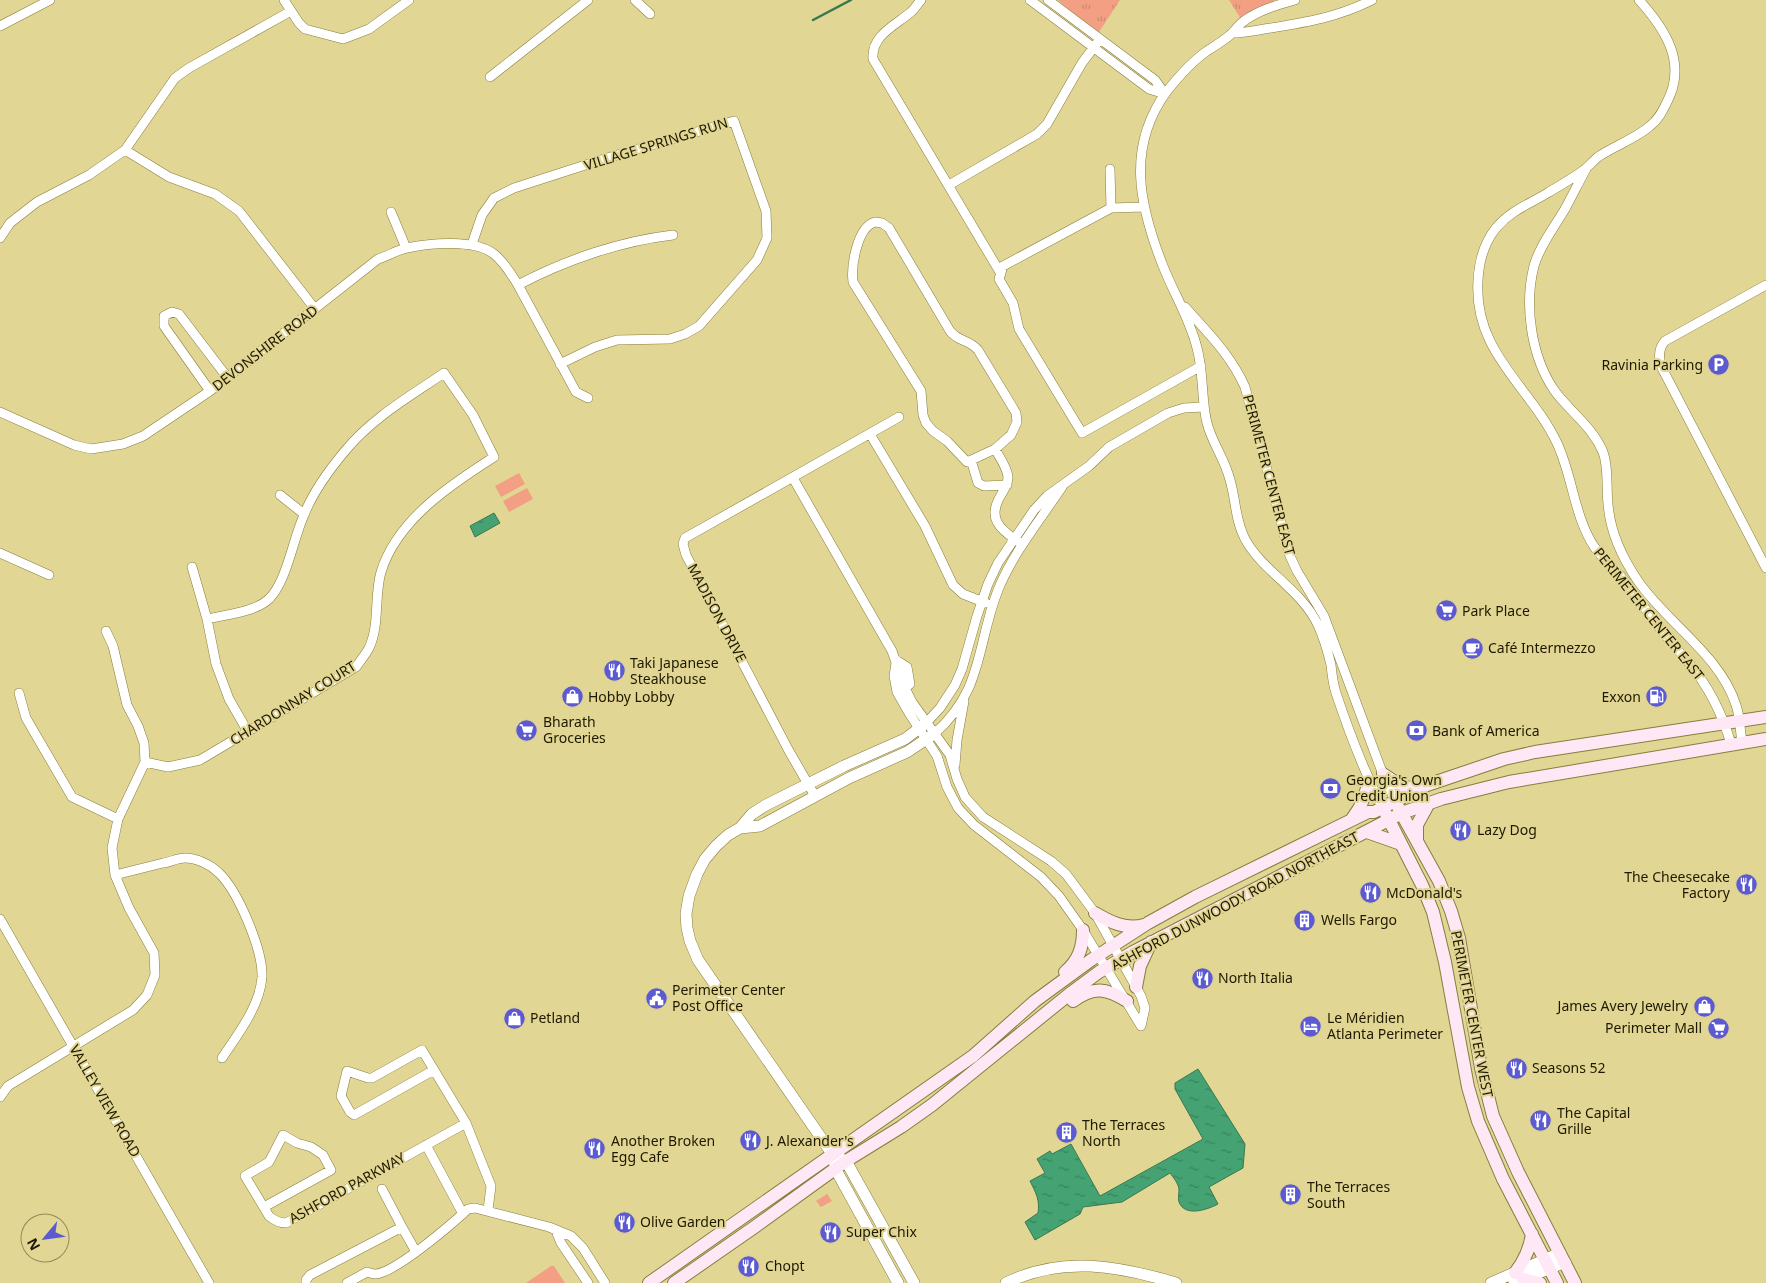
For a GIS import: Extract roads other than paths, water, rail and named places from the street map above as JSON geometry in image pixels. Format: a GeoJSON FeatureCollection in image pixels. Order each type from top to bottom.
{"type":"FeatureCollection","features":[{"type":"Feature","properties":{"kind":"main road","name":"ASHFORD DUNWOODY ROAD NORTHEAST"},"geometry":{"type":"LineString","coordinates":[[649,1283],[833,1156],[973,1056],[1035,1001],[1099,955],[1148,923],[1195,897],[1351,820],[1368,812],[1374,812],[1416,789],[1459,773],[1521,755],[1766,717]]}},
{"type":"Feature","properties":{"kind":"main road","name":"ASHFORD DUNWOODY ROAD NORTHEAST"},"geometry":{"type":"LineString","coordinates":[[674,1283],[836,1170],[846,1161],[932,1105],[1045,1013],[1106,968],[1151,942],[1402,813],[1429,803],[1529,778],[1766,739]]}},
{"type":"Feature","properties":{"kind":"main road"},"geometry":{"type":"LineString","coordinates":[[1383,774],[1401,786],[1416,789]]}},
{"type":"Feature","properties":{"kind":"main road"},"geometry":{"type":"LineString","coordinates":[[1351,820],[1360,807],[1370,781]]}},
{"type":"Feature","properties":{"kind":"main road","name":"PERIMETER CENTER WEST"},"geometry":{"type":"LineString","coordinates":[[1395,800],[1439,881],[1451,911],[1459,938],[1481,1068],[1493,1116],[1518,1172],[1575,1283]]}},
{"type":"Feature","properties":{"kind":"main road"},"geometry":{"type":"LineString","coordinates":[[1417,841],[1417,826],[1429,803]]}},
{"type":"Feature","properties":{"kind":"main road","name":"PERIMETER CENTER WEST"},"geometry":{"type":"LineString","coordinates":[[1382,807],[1422,885],[1433,912],[1450,983],[1458,1035],[1474,1108],[1486,1142],[1503,1179],[1558,1283]]}},
{"type":"Feature","properties":{"kind":"main road"},"geometry":{"type":"LineString","coordinates":[[1367,832],[1401,844]]}},
{"type":"Feature","properties":{"kind":"main road"},"geometry":{"type":"LineString","coordinates":[[1095,912],[1118,925],[1136,927],[1148,923]]}},
{"type":"Feature","properties":{"kind":"main road"},"geometry":{"type":"LineString","coordinates":[[995,1038],[1008,1018],[1025,1001],[1073,965],[1080,952],[1083,930]]}},
{"type":"Feature","properties":{"kind":"main road"},"geometry":{"type":"LineString","coordinates":[[1136,987],[1140,966],[1151,942]]}},
{"type":"Feature","properties":{"kind":"main road"},"geometry":{"type":"LineString","coordinates":[[1450,983],[1467,980]]}},
{"type":"Feature","properties":{"kind":"main road"},"geometry":{"type":"LineString","coordinates":[[1045,1013],[1056,1014],[1085,993],[1098,990],[1115,994],[1127,1001]]}},
{"type":"Feature","properties":{"kind":"main road"},"geometry":{"type":"LineString","coordinates":[[1532,1234],[1531,1246],[1517,1278],[1540,1283]]}},
{"type":"Feature","properties":{"kind":"street"},"geometry":{"type":"LineString","coordinates":[[0,26],[50,0]]}},
{"type":"Feature","properties":{"kind":"street"},"geometry":{"type":"LineString","coordinates":[[284,0],[305,29],[343,39],[369,30],[410,0]]}},
{"type":"Feature","properties":{"kind":"street"},"geometry":{"type":"LineString","coordinates":[[490,77],[588,0]]}},
{"type":"Feature","properties":{"kind":"street"},"geometry":{"type":"LineString","coordinates":[[635,0],[650,14]]}},
{"type":"Feature","properties":{"kind":"street"},"geometry":{"type":"LineString","coordinates":[[921,0],[912,12],[888,29],[875,45],[872,51],[873,59],[1001,274]]}},
{"type":"Feature","properties":{"kind":"street"},"geometry":{"type":"LineString","coordinates":[[1030,0],[1150,89],[1165,94]]}},
{"type":"Feature","properties":{"kind":"street"},"geometry":{"type":"LineString","coordinates":[[1048,0],[1155,80],[1165,94]]}},
{"type":"Feature","properties":{"kind":"street","name":"PERIMETER CENTER EAST"},"geometry":{"type":"LineString","coordinates":[[1296,0],[1270,7],[1241,23],[1232,33],[1196,59],[1175,80],[1152,116],[1142,150],[1139,175],[1144,207],[1163,266],[1195,338],[1201,366],[1204,407],[1211,436],[1229,474],[1236,514],[1244,537],[1257,555],[1286,583],[1309,610],[1318,626],[1329,656],[1333,684],[1370,781],[1382,807]]}},
{"type":"Feature","properties":{"kind":"street"},"geometry":{"type":"LineString","coordinates":[[1232,33],[1246,33],[1328,18],[1354,9],[1372,0]]}},
{"type":"Feature","properties":{"kind":"street","name":"PERIMETER CENTER EAST"},"geometry":{"type":"LineString","coordinates":[[1639,0],[1655,18],[1669,42],[1674,64],[1672,90],[1659,117],[1649,127],[1598,158],[1586,169],[1550,192],[1517,209],[1496,228],[1486,243],[1480,261],[1477,284],[1478,302],[1483,322],[1498,356],[1546,424],[1558,446],[1588,536],[1599,553],[1621,576],[1658,627],[1700,677],[1737,743]]}},
{"type":"Feature","properties":{"kind":"street"},"geometry":{"type":"LineString","coordinates":[[0,238],[10,223],[36,202],[89,175],[125,150],[175,78],[189,68],[291,12]]}},
{"type":"Feature","properties":{"kind":"street"},"geometry":{"type":"LineString","coordinates":[[949,185],[1038,134],[1047,124],[1082,63],[1100,39]]}},
{"type":"Feature","properties":{"kind":"street","name":"VILLAGE SPRINGS RUN"},"geometry":{"type":"LineString","coordinates":[[472,244],[482,215],[494,198],[514,188],[734,121],[766,211],[767,238],[757,260],[699,326],[685,334],[664,339],[617,340],[595,347],[560,364]]}},
{"type":"Feature","properties":{"kind":"street"},"geometry":{"type":"LineString","coordinates":[[125,150],[169,177],[215,194],[239,211],[315,309]]}},
{"type":"Feature","properties":{"kind":"street"},"geometry":{"type":"LineString","coordinates":[[1110,169],[1111,208]]}},
{"type":"Feature","properties":{"kind":"street","name":"PERIMETER CENTER EAST"},"geometry":{"type":"LineString","coordinates":[[1586,169],[1534,265],[1530,288],[1532,332],[1542,367],[1554,390],[1595,436],[1604,454],[1607,472],[1608,505],[1613,528],[1624,556],[1638,581],[1699,647],[1719,674],[1732,696],[1739,721],[1737,743]]}},
{"type":"Feature","properties":{"kind":"street"},"geometry":{"type":"LineString","coordinates":[[1144,207],[1111,208],[1003,266],[999,280],[1013,303],[1019,329],[1082,433],[1201,366]]}},
{"type":"Feature","properties":{"kind":"street"},"geometry":{"type":"LineString","coordinates":[[391,212],[406,248]]}},
{"type":"Feature","properties":{"kind":"street"},"geometry":{"type":"LineString","coordinates":[[872,223],[882,223],[889,228],[950,331],[956,338],[971,343],[978,350],[1016,413],[1017,422],[1014,431],[994,449],[967,462],[926,423],[923,415],[921,391],[853,282],[852,273],[860,239],[865,228],[872,223]]}},
{"type":"Feature","properties":{"kind":"street"},"geometry":{"type":"LineString","coordinates":[[588,398],[576,392],[518,285],[546,270],[575,259],[650,238],[673,234]]}},
{"type":"Feature","properties":{"kind":"street","name":"DEVONSHIRE ROAD"},"geometry":{"type":"LineString","coordinates":[[0,412],[74,445],[91,449],[123,444],[143,436],[210,391],[378,259],[406,248],[428,245],[472,244],[494,254],[510,272],[518,285]]}},
{"type":"Feature","properties":{"kind":"street"},"geometry":{"type":"LineString","coordinates":[[1766,285],[1665,341],[1661,345],[1659,360],[1766,568]]}},
{"type":"Feature","properties":{"kind":"street","name":"PERIMETER CENTER EAST"},"geometry":{"type":"LineString","coordinates":[[1179,300],[1227,355],[1241,377],[1248,396],[1290,556],[1300,577],[1321,610],[1383,774],[1395,800]]}},
{"type":"Feature","properties":{"kind":"street"},"geometry":{"type":"LineString","coordinates":[[210,391],[164,326],[164,316],[172,312],[179,314],[227,377]]}},
{"type":"Feature","properties":{"kind":"street","name":"CHARDONNAY COURT"},"geometry":{"type":"LineString","coordinates":[[145,762],[168,767],[200,760],[356,666],[369,648],[374,630],[376,600],[381,573],[393,543],[419,512],[472,471],[494,458],[473,415],[444,373],[383,414],[346,450],[321,484],[304,514],[279,586],[268,600],[246,610],[208,619]]}},
{"type":"Feature","properties":{"kind":"street"},"geometry":{"type":"LineString","coordinates":[[898,1283],[836,1170],[833,1156],[698,960],[690,941],[686,914],[689,896],[705,859],[716,846],[740,828],[752,814],[808,784],[896,743],[922,726],[940,708],[957,680],[982,600],[993,573],[1014,538],[1042,500],[1089,466],[1106,449],[1163,415],[1178,409],[1204,407]]}},
{"type":"Feature","properties":{"kind":"street","name":"MADISON DRIVE"},"geometry":{"type":"LineString","coordinates":[[815,796],[789,751],[682,544],[685,538],[899,417]]}},
{"type":"Feature","properties":{"kind":"street"},"geometry":{"type":"LineString","coordinates":[[870,434],[925,526],[950,579],[963,594],[993,605]]}},
{"type":"Feature","properties":{"kind":"street"},"geometry":{"type":"LineString","coordinates":[[994,449],[1007,471],[1007,485],[995,506],[997,523],[1002,530],[1023,544]]}},
{"type":"Feature","properties":{"kind":"street"},"geometry":{"type":"LineString","coordinates":[[971,460],[978,484],[984,486],[1007,485]]}},
{"type":"Feature","properties":{"kind":"street"},"geometry":{"type":"LineString","coordinates":[[793,478],[896,660],[905,688],[922,726]]}},
{"type":"Feature","properties":{"kind":"street"},"geometry":{"type":"LineString","coordinates":[[740,828],[760,826],[815,796],[907,752],[930,737],[951,717],[965,695],[977,668],[993,605],[1000,586],[1023,544],[1065,483]]}},
{"type":"Feature","properties":{"kind":"street"},"geometry":{"type":"LineString","coordinates":[[280,494],[304,514]]}},
{"type":"Feature","properties":{"kind":"street"},"geometry":{"type":"LineString","coordinates":[[0,553],[49,575]]}},
{"type":"Feature","properties":{"kind":"street"},"geometry":{"type":"LineString","coordinates":[[192,567],[208,619],[216,664],[229,699],[248,732]]}},
{"type":"Feature","properties":{"kind":"street"},"geometry":{"type":"LineString","coordinates":[[1638,581],[1641,595],[1639,600],[1650,600],[1660,606]]}},
{"type":"Feature","properties":{"kind":"street"},"geometry":{"type":"LineString","coordinates":[[1286,583],[1291,583],[1297,588],[1330,631]]}},
{"type":"Feature","properties":{"kind":"street"},"geometry":{"type":"LineString","coordinates":[[0,1097],[8,1086],[133,1010],[147,994],[154,975],[154,953],[129,908],[115,875],[112,848],[118,819],[145,762],[144,743],[127,705],[114,646],[106,631]]}},
{"type":"Feature","properties":{"kind":"street"},"geometry":{"type":"LineString","coordinates":[[896,660],[894,676],[897,692],[930,737],[950,755],[962,792],[975,810],[992,824],[1060,868],[1095,912],[1144,1005],[1141,1026],[1099,955],[1059,896],[1041,877],[974,825],[958,808],[947,787],[940,761],[930,737]]}},
{"type":"Feature","properties":{"kind":"street"},"geometry":{"type":"LineString","coordinates":[[20,693],[26,718],[72,797],[118,819]]}},
{"type":"Feature","properties":{"kind":"street"},"geometry":{"type":"LineString","coordinates":[[954,770],[965,695]]}},
{"type":"Feature","properties":{"kind":"street"},"geometry":{"type":"LineString","coordinates":[[1340,703],[1350,706],[1357,711],[1366,726]]}},
{"type":"Feature","properties":{"kind":"street"},"geometry":{"type":"LineString","coordinates":[[115,875],[186,858],[204,862],[220,873],[234,894],[256,940],[261,958],[262,978],[248,1017],[222,1058]]}},
{"type":"Feature","properties":{"kind":"street","name":"VALLEY VIEW ROAD"},"geometry":{"type":"LineString","coordinates":[[0,919],[209,1283]]}},
{"type":"Feature","properties":{"kind":"street"},"geometry":{"type":"LineString","coordinates":[[434,1070],[354,1114],[350,1112],[341,1096],[347,1071],[372,1078],[422,1050],[466,1123],[491,1186],[488,1210]]}},
{"type":"Feature","properties":{"kind":"street","name":"ASHFORD PARKWAY"},"geometry":{"type":"LineString","coordinates":[[264,1207],[331,1170],[323,1156],[311,1147],[296,1143],[283,1135],[270,1162],[245,1176],[269,1216],[274,1221],[286,1223],[466,1123]]}},
{"type":"Feature","properties":{"kind":"street"},"geometry":{"type":"LineString","coordinates":[[426,1145],[463,1214]]}},
{"type":"Feature","properties":{"kind":"street"},"geometry":{"type":"LineString","coordinates":[[833,1156],[846,1161],[914,1283]]}},
{"type":"Feature","properties":{"kind":"street","name":"ASHFORD PARKWAY"},"geometry":{"type":"LineString","coordinates":[[382,1189],[416,1252]]}},
{"type":"Feature","properties":{"kind":"street"},"geometry":{"type":"LineString","coordinates":[[347,1283],[367,1272],[376,1274],[398,1264],[416,1252],[468,1209],[475,1208],[488,1210],[565,1233],[577,1241],[605,1283]]}},
{"type":"Feature","properties":{"kind":"street"},"geometry":{"type":"LineString","coordinates":[[306,1283],[310,1276],[402,1227]]}},
{"type":"Feature","properties":{"kind":"street"},"geometry":{"type":"LineString","coordinates":[[556,1231],[561,1244],[588,1283]]}},
{"type":"Feature","properties":{"kind":"street"},"geometry":{"type":"LineString","coordinates":[[1491,1283],[1517,1278],[1562,1257]]}},
{"type":"Feature","properties":{"kind":"street"},"geometry":{"type":"LineString","coordinates":[[1006,1283],[1037,1271],[1071,1266],[1101,1266],[1140,1272],[1176,1283]]}},
{"type":"Feature","properties":{"kind":"water"},"geometry":{"type":"Polygon","coordinates":[[[494,513],[500,523],[475,537],[470,526],[494,513]]]}},
{"type":"Feature","properties":{"kind":"water"},"geometry":{"type":"Polygon","coordinates":[[[1198,1069],[1245,1144],[1243,1168],[1209,1187],[1218,1204],[1197,1211],[1186,1210],[1179,1202],[1178,1185],[1170,1173],[1122,1202],[1083,1207],[1080,1214],[1035,1240],[1025,1222],[1038,1213],[1038,1200],[1030,1181],[1045,1173],[1037,1159],[1050,1151],[1052,1154],[1071,1144],[1100,1196],[1203,1139],[1175,1089],[1175,1083],[1198,1069]]]}},
{"type":"Feature","properties":{"kind":"waterway"},"geometry":{"type":"LineString","coordinates":[[813,20],[851,0]]}},
{"type":"Feature","properties":{"kind":"place","name":"Ravinia Parking"},"geometry":{"type":"Point","coordinates":[1719,365]}},
{"type":"Feature","properties":{"kind":"place","name":"Park Place"},"geometry":{"type":"Point","coordinates":[1446,611]}},
{"type":"Feature","properties":{"kind":"place","name":"Café Intermezzo"},"geometry":{"type":"Point","coordinates":[1472,648]}},
{"type":"Feature","properties":{"kind":"place","name":"Taki Japanese Steakhouse"},"geometry":{"type":"Point","coordinates":[614,671]}},
{"type":"Feature","properties":{"kind":"place","name":"Hobby Lobby"},"geometry":{"type":"Point","coordinates":[572,697]}},
{"type":"Feature","properties":{"kind":"place","name":"Exxon"},"geometry":{"type":"Point","coordinates":[1657,697]}},
{"type":"Feature","properties":{"kind":"place","name":"Bharath Groceries"},"geometry":{"type":"Point","coordinates":[527,730]}},
{"type":"Feature","properties":{"kind":"place","name":"Bank of America"},"geometry":{"type":"Point","coordinates":[1416,731]}},
{"type":"Feature","properties":{"kind":"place","name":"Georgia's Own Credit Union"},"geometry":{"type":"Point","coordinates":[1330,788]}},
{"type":"Feature","properties":{"kind":"place","name":"Lazy Dog"},"geometry":{"type":"Point","coordinates":[1461,830]}},
{"type":"Feature","properties":{"kind":"place","name":"The Cheesecake Factory"},"geometry":{"type":"Point","coordinates":[1746,885]}},
{"type":"Feature","properties":{"kind":"place","name":"McDonald's"},"geometry":{"type":"Point","coordinates":[1370,893]}},
{"type":"Feature","properties":{"kind":"place","name":"Wells Fargo"},"geometry":{"type":"Point","coordinates":[1305,920]}},
{"type":"Feature","properties":{"kind":"place","name":"North Italia"},"geometry":{"type":"Point","coordinates":[1202,978]}},
{"type":"Feature","properties":{"kind":"place","name":"Perimeter Center Post Office"},"geometry":{"type":"Point","coordinates":[656,998]}},
{"type":"Feature","properties":{"kind":"place","name":"James Avery Jewelry"},"geometry":{"type":"Point","coordinates":[1704,1006]}},
{"type":"Feature","properties":{"kind":"place","name":"Petland"},"geometry":{"type":"Point","coordinates":[514,1018]}},
{"type":"Feature","properties":{"kind":"place","name":"Le Méridien Atlanta Perimeter"},"geometry":{"type":"Point","coordinates":[1311,1026]}},
{"type":"Feature","properties":{"kind":"place","name":"Perimeter Mall"},"geometry":{"type":"Point","coordinates":[1718,1028]}},
{"type":"Feature","properties":{"kind":"place","name":"Seasons 52"},"geometry":{"type":"Point","coordinates":[1516,1068]}},
{"type":"Feature","properties":{"kind":"place","name":"The Capital Grille"},"geometry":{"type":"Point","coordinates":[1541,1121]}},
{"type":"Feature","properties":{"kind":"place","name":"The Terraces North"},"geometry":{"type":"Point","coordinates":[1066,1133]}},
{"type":"Feature","properties":{"kind":"place","name":"J. Alexander's"},"geometry":{"type":"Point","coordinates":[750,1141]}},
{"type":"Feature","properties":{"kind":"place","name":"Another Broken Egg Cafe"},"geometry":{"type":"Point","coordinates":[595,1149]}},
{"type":"Feature","properties":{"kind":"place","name":"The Terraces South"},"geometry":{"type":"Point","coordinates":[1291,1195]}},
{"type":"Feature","properties":{"kind":"place","name":"Olive Garden"},"geometry":{"type":"Point","coordinates":[624,1222]}},
{"type":"Feature","properties":{"kind":"place","name":"Super Chix"},"geometry":{"type":"Point","coordinates":[830,1232]}},
{"type":"Feature","properties":{"kind":"place","name":"Chopt"},"geometry":{"type":"Point","coordinates":[749,1266]}}]}
